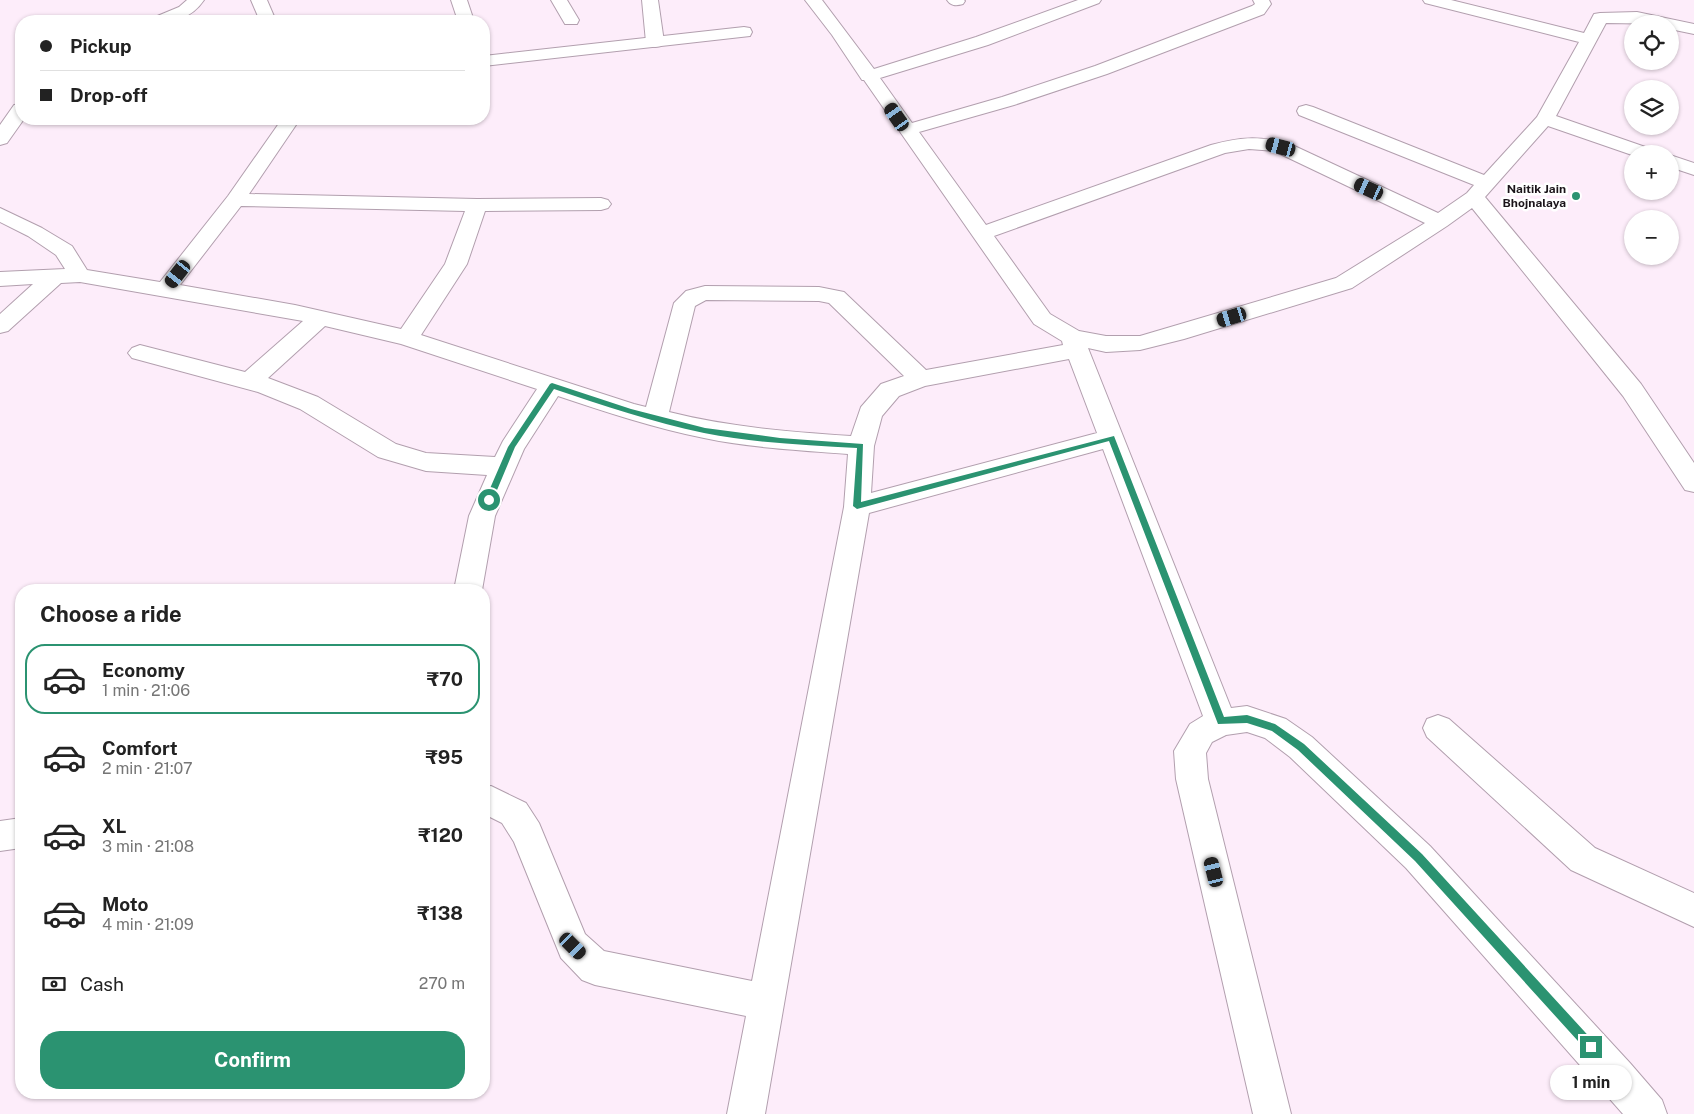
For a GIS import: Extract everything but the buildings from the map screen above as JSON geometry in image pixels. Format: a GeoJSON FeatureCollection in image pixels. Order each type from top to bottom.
{"type":"FeatureCollection","features":[{"type":"Feature","properties":{"kind":"street"},"geometry":{"type":"LineString","coordinates":[[175,15],[185,11],[196,0]]}},
{"type":"Feature","properties":{"kind":"street"},"geometry":{"type":"LineString","coordinates":[[259,0],[265,15]]}},
{"type":"Feature","properties":{"kind":"street"},"geometry":{"type":"LineString","coordinates":[[459,0],[464,15]]}},
{"type":"Feature","properties":{"kind":"street"},"geometry":{"type":"LineString","coordinates":[[559,0],[571,20]]}},
{"type":"Feature","properties":{"kind":"street"},"geometry":{"type":"LineString","coordinates":[[650,0],[655,42]]}},
{"type":"Feature","properties":{"kind":"street"},"geometry":{"type":"LineString","coordinates":[[813,0],[838,31],[868,76],[1042,318],[1074,344],[1221,722]]}},
{"type":"Feature","properties":{"kind":"street"},"geometry":{"type":"LineString","coordinates":[[868,76],[949,53],[1022,29],[1093,0]]}},
{"type":"Feature","properties":{"kind":"street"},"geometry":{"type":"LineString","coordinates":[[907,130],[1008,101],[1166,47],[1258,10],[1263,4],[1261,0]]}},
{"type":"Feature","properties":{"kind":"street"},"geometry":{"type":"LineString","coordinates":[[1431,0],[1589,39]]}},
{"type":"Feature","properties":{"kind":"street"},"geometry":{"type":"LineString","coordinates":[[746,1114],[857,506],[861,446],[870,413],[890,390],[921,379],[1074,344],[1140,343],[1176,334],[1344,283],[1440,222],[1480,190],[1545,119],[1600,18],[1624,17]]}},
{"type":"Feature","properties":{"kind":"street"},"geometry":{"type":"LineString","coordinates":[[1679,26],[1694,29]]}},
{"type":"Feature","properties":{"kind":"street"},"geometry":{"type":"LineString","coordinates":[[490,60],[744,32]]}},
{"type":"Feature","properties":{"kind":"street"},"geometry":{"type":"LineString","coordinates":[[1306,111],[1480,190],[1632,390],[1694,483]]}},
{"type":"Feature","properties":{"kind":"street"},"geometry":{"type":"LineString","coordinates":[[0,139],[15,118]]}},
{"type":"Feature","properties":{"kind":"street"},"geometry":{"type":"LineString","coordinates":[[1545,119],[1624,146]]}},
{"type":"Feature","properties":{"kind":"street"},"geometry":{"type":"LineString","coordinates":[[166,289],[235,200],[287,125]]}},
{"type":"Feature","properties":{"kind":"street"},"geometry":{"type":"LineString","coordinates":[[981,234],[1218,149],[1244,142],[1260,141],[1281,147],[1440,222]]}},
{"type":"Feature","properties":{"kind":"street"},"geometry":{"type":"LineString","coordinates":[[1679,164],[1694,169]]}},
{"type":"Feature","properties":{"kind":"street"},"geometry":{"type":"LineString","coordinates":[[235,200],[477,206],[601,204]]}},
{"type":"Feature","properties":{"kind":"street"},"geometry":{"type":"LineString","coordinates":[[407,338],[456,264],[477,206]]}},
{"type":"Feature","properties":{"kind":"street"},"geometry":{"type":"LineString","coordinates":[[0,214],[35,232],[64,251],[80,275]]}},
{"type":"Feature","properties":{"kind":"street"},"geometry":{"type":"LineString","coordinates":[[0,279],[80,275],[320,318],[407,338],[629,412],[705,430],[780,440],[861,446]]}},
{"type":"Feature","properties":{"kind":"street"},"geometry":{"type":"LineString","coordinates":[[0,326],[54,277]]}},
{"type":"Feature","properties":{"kind":"street"},"geometry":{"type":"LineString","coordinates":[[655,418],[685,304],[694,296],[705,293],[819,294],[836,297],[921,379]]}},
{"type":"Feature","properties":{"kind":"street"},"geometry":{"type":"LineString","coordinates":[[249,382],[320,318]]}},
{"type":"Feature","properties":{"kind":"street"},"geometry":{"type":"LineString","coordinates":[[140,353],[249,382],[309,403],[386,451],[426,462],[503,467]]}},
{"type":"Feature","properties":{"kind":"street"},"geometry":{"type":"LineString","coordinates":[[469,584],[482,516],[512,447],[552,386]]}},
{"type":"Feature","properties":{"kind":"street"},"geometry":{"type":"LineString","coordinates":[[857,506],[1111,438]]}},
{"type":"Feature","properties":{"kind":"street"},"geometry":{"type":"LineString","coordinates":[[1272,1114],[1192,779],[1190,751],[1201,733],[1221,722],[1247,719],[1275,728],[1301,747],[1418,857],[1618,1076],[1648,1114]]}},
{"type":"Feature","properties":{"kind":"street"},"geometry":{"type":"LineString","coordinates":[[1438,728],[1583,859],[1694,910]]}},
{"type":"Feature","properties":{"kind":"street"},"geometry":{"type":"LineString","coordinates":[[490,801],[514,813],[527,834],[573,946],[595,967],[767,1002]]}},
{"type":"Feature","properties":{"kind":"street"},"geometry":{"type":"LineString","coordinates":[[0,836],[15,834]]}},
{"type":"Feature","properties":{"kind":"place","name":"Naitik Jain Bhojnalaya"},"geometry":{"type":"Point","coordinates":[1576,196]}},
{"type":"Feature","properties":{"kind":"route"},"geometry":{"type":"LineString","coordinates":[[489,500],[512,447],[552,386],[629,412],[705,430],[780,440],[861,446],[857,506],[1111,438],[1221,722],[1247,719],[1275,728],[1301,747],[1418,857],[1591,1047]]}}]}
